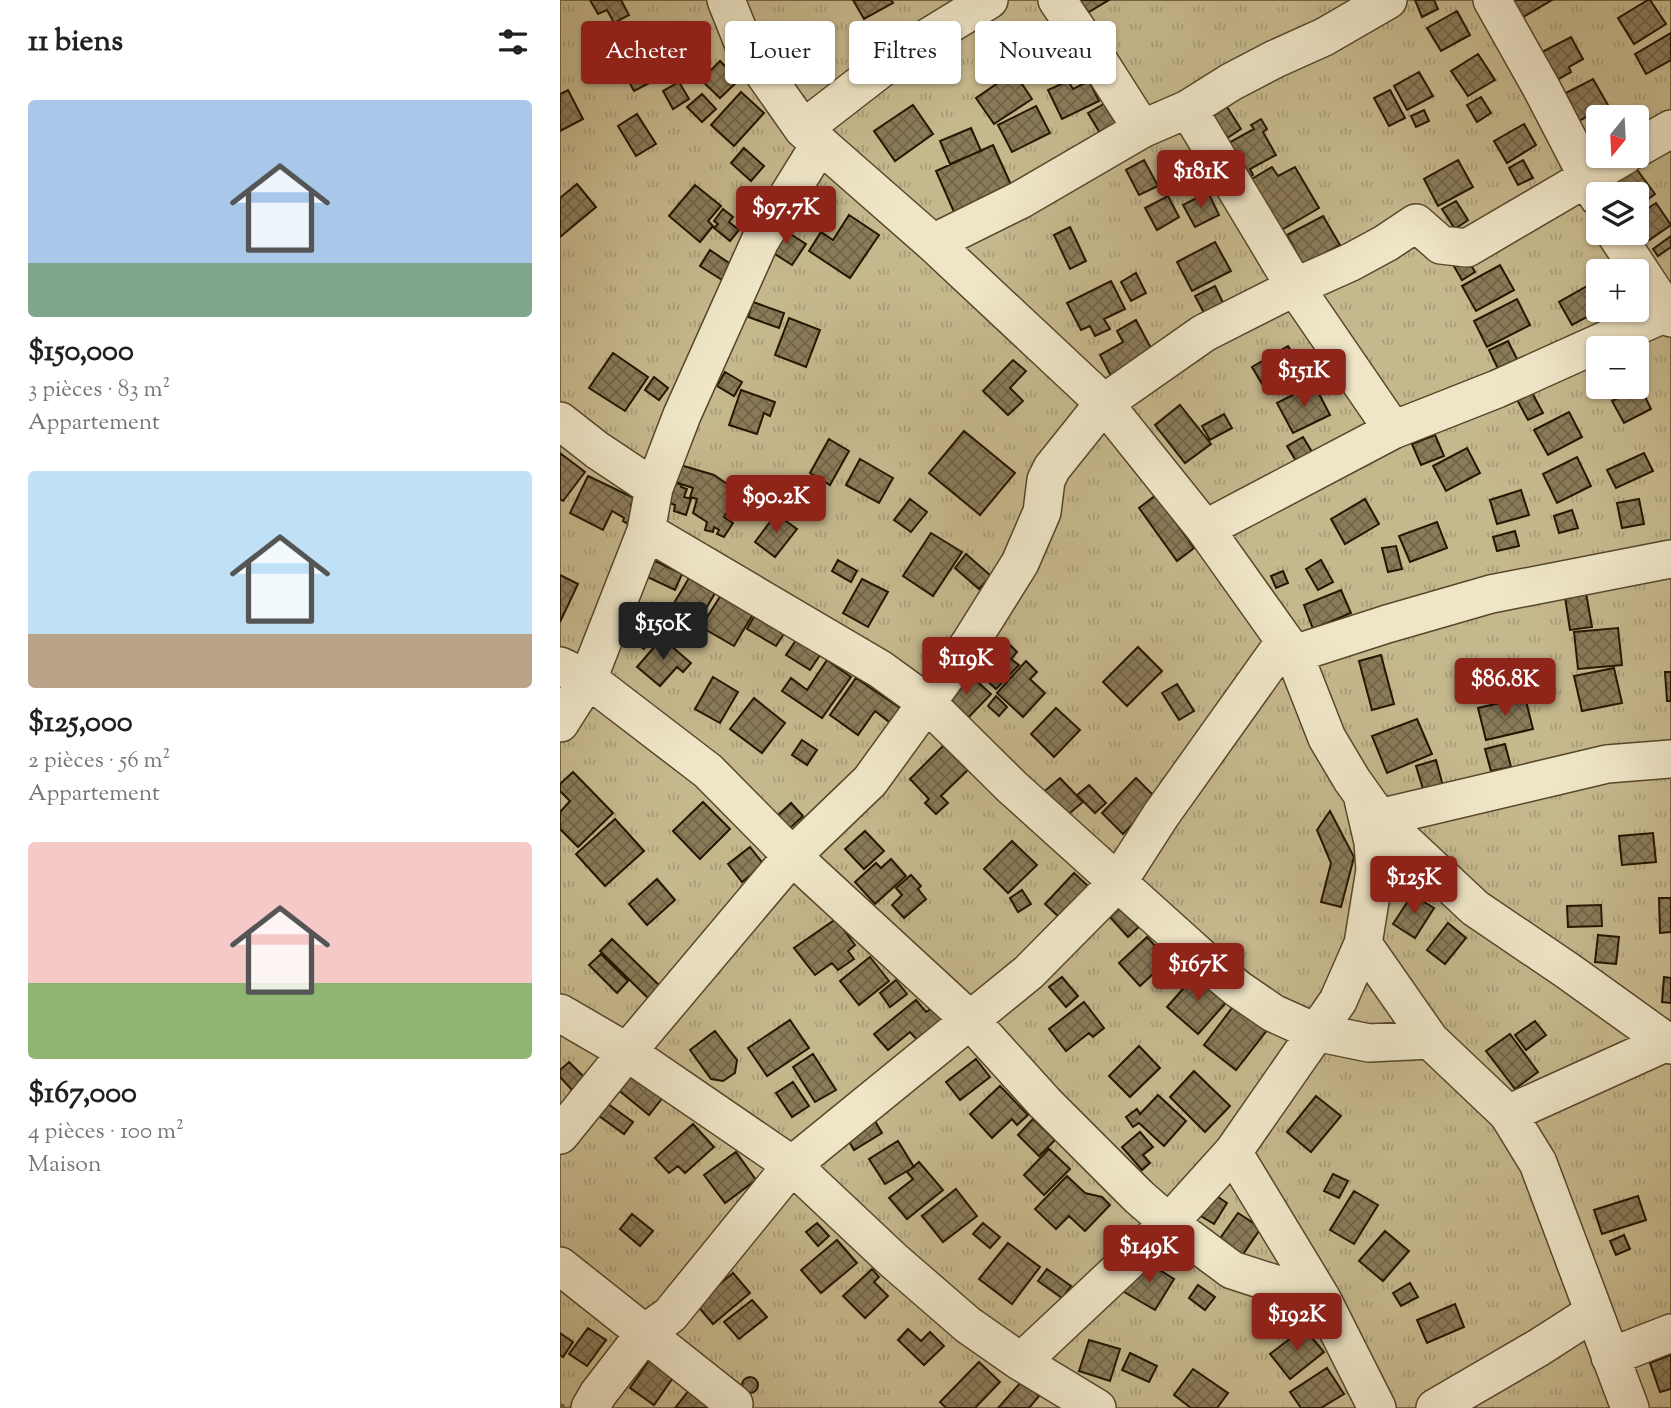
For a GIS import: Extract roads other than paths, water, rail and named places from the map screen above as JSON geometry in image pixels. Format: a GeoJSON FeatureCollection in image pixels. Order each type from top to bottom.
{"type":"FeatureCollection","features":[{"type":"Feature","properties":{"kind":"street"},"geometry":{"type":"LineString","coordinates":[[726,0],[744,45],[811,136],[933,243],[1104,403],[1205,529],[1289,648],[1327,738],[1371,807],[1475,908],[1669,1044]]}},
{"type":"Feature","properties":{"kind":"street"},"geometry":{"type":"LineString","coordinates":[[560,723],[574,672],[646,531],[654,488],[682,415],[760,241],[811,136],[896,57],[989,0]]}},
{"type":"Feature","properties":{"kind":"street"},"geometry":{"type":"LineString","coordinates":[[1057,0],[1142,129]]}},
{"type":"Feature","properties":{"kind":"street"},"geometry":{"type":"LineString","coordinates":[[933,243],[1020,200],[1142,129],[1188,109],[1231,82],[1324,37],[1388,0]]}},
{"type":"Feature","properties":{"kind":"street"},"geometry":{"type":"LineString","coordinates":[[1492,0],[1591,182]]}},
{"type":"Feature","properties":{"kind":"street"},"geometry":{"type":"LineString","coordinates":[[1188,109],[1295,287],[1393,430]]}},
{"type":"Feature","properties":{"kind":"street"},"geometry":{"type":"LineString","coordinates":[[1649,142],[1671,130]]}},
{"type":"Feature","properties":{"kind":"street"},"geometry":{"type":"LineString","coordinates":[[1597,182],[1612,168]]}},
{"type":"Feature","properties":{"kind":"street"},"geometry":{"type":"LineString","coordinates":[[560,1135],[792,856],[870,781],[970,643],[1020,563],[1042,512],[1046,480],[1052,468],[1104,403],[1204,333],[1351,262],[1387,243],[1416,223],[1441,245],[1467,248],[1586,189]]}},
{"type":"Feature","properties":{"kind":"street"},"geometry":{"type":"LineString","coordinates":[[1205,529],[1393,430],[1670,315],[1623,245]]}},
{"type":"Feature","properties":{"kind":"street"},"geometry":{"type":"LineString","coordinates":[[560,421],[597,450],[654,488]]}},
{"type":"Feature","properties":{"kind":"street"},"geometry":{"type":"LineString","coordinates":[[646,531],[880,668],[927,703],[1012,788],[1238,989],[1273,1013],[1315,1032],[1370,1043],[1430,1040]]}},
{"type":"Feature","properties":{"kind":"street"},"geometry":{"type":"LineString","coordinates":[[594,1401],[645,1333],[670,1315],[792,1165],[1029,972],[1118,882],[1161,815],[1289,648],[1387,624],[1491,594],[1671,559]]}},
{"type":"Feature","properties":{"kind":"street"},"geometry":{"type":"LineString","coordinates":[[574,672],[708,771],[792,856],[970,1020],[1045,1103],[1139,1197],[1169,1223],[1232,1270],[1322,1299]]}},
{"type":"Feature","properties":{"kind":"street"},"geometry":{"type":"LineString","coordinates":[[1371,807],[1607,764],[1671,759]]}},
{"type":"Feature","properties":{"kind":"street"},"geometry":{"type":"LineString","coordinates":[[1021,1362],[1169,1223],[1233,1152],[1338,1001],[1363,944],[1375,870],[1371,807]]}},
{"type":"Feature","properties":{"kind":"street"},"geometry":{"type":"LineString","coordinates":[[1375,870],[1400,864],[1428,865]]}},
{"type":"Feature","properties":{"kind":"street"},"geometry":{"type":"LineString","coordinates":[[1363,944],[1430,1040],[1508,1114],[1538,1163],[1630,1408]]}},
{"type":"Feature","properties":{"kind":"street"},"geometry":{"type":"LineString","coordinates":[[560,1013],[627,1052],[792,1165],[893,1260],[968,1325],[1021,1362],[1097,1408]]}},
{"type":"Feature","properties":{"kind":"street"},"geometry":{"type":"LineString","coordinates":[[1508,1114],[1669,1044]]}},
{"type":"Feature","properties":{"kind":"street"},"geometry":{"type":"LineString","coordinates":[[1233,1152],[1322,1299],[1377,1408]]}},
{"type":"Feature","properties":{"kind":"street"},"geometry":{"type":"LineString","coordinates":[[560,1266],[734,1404]]}},
{"type":"Feature","properties":{"kind":"street"},"geometry":{"type":"LineString","coordinates":[[1435,1408],[1538,1349],[1594,1312]]}},
{"type":"Feature","properties":{"kind":"street"},"geometry":{"type":"LineString","coordinates":[[1610,1357],[1671,1333]]}}]}
